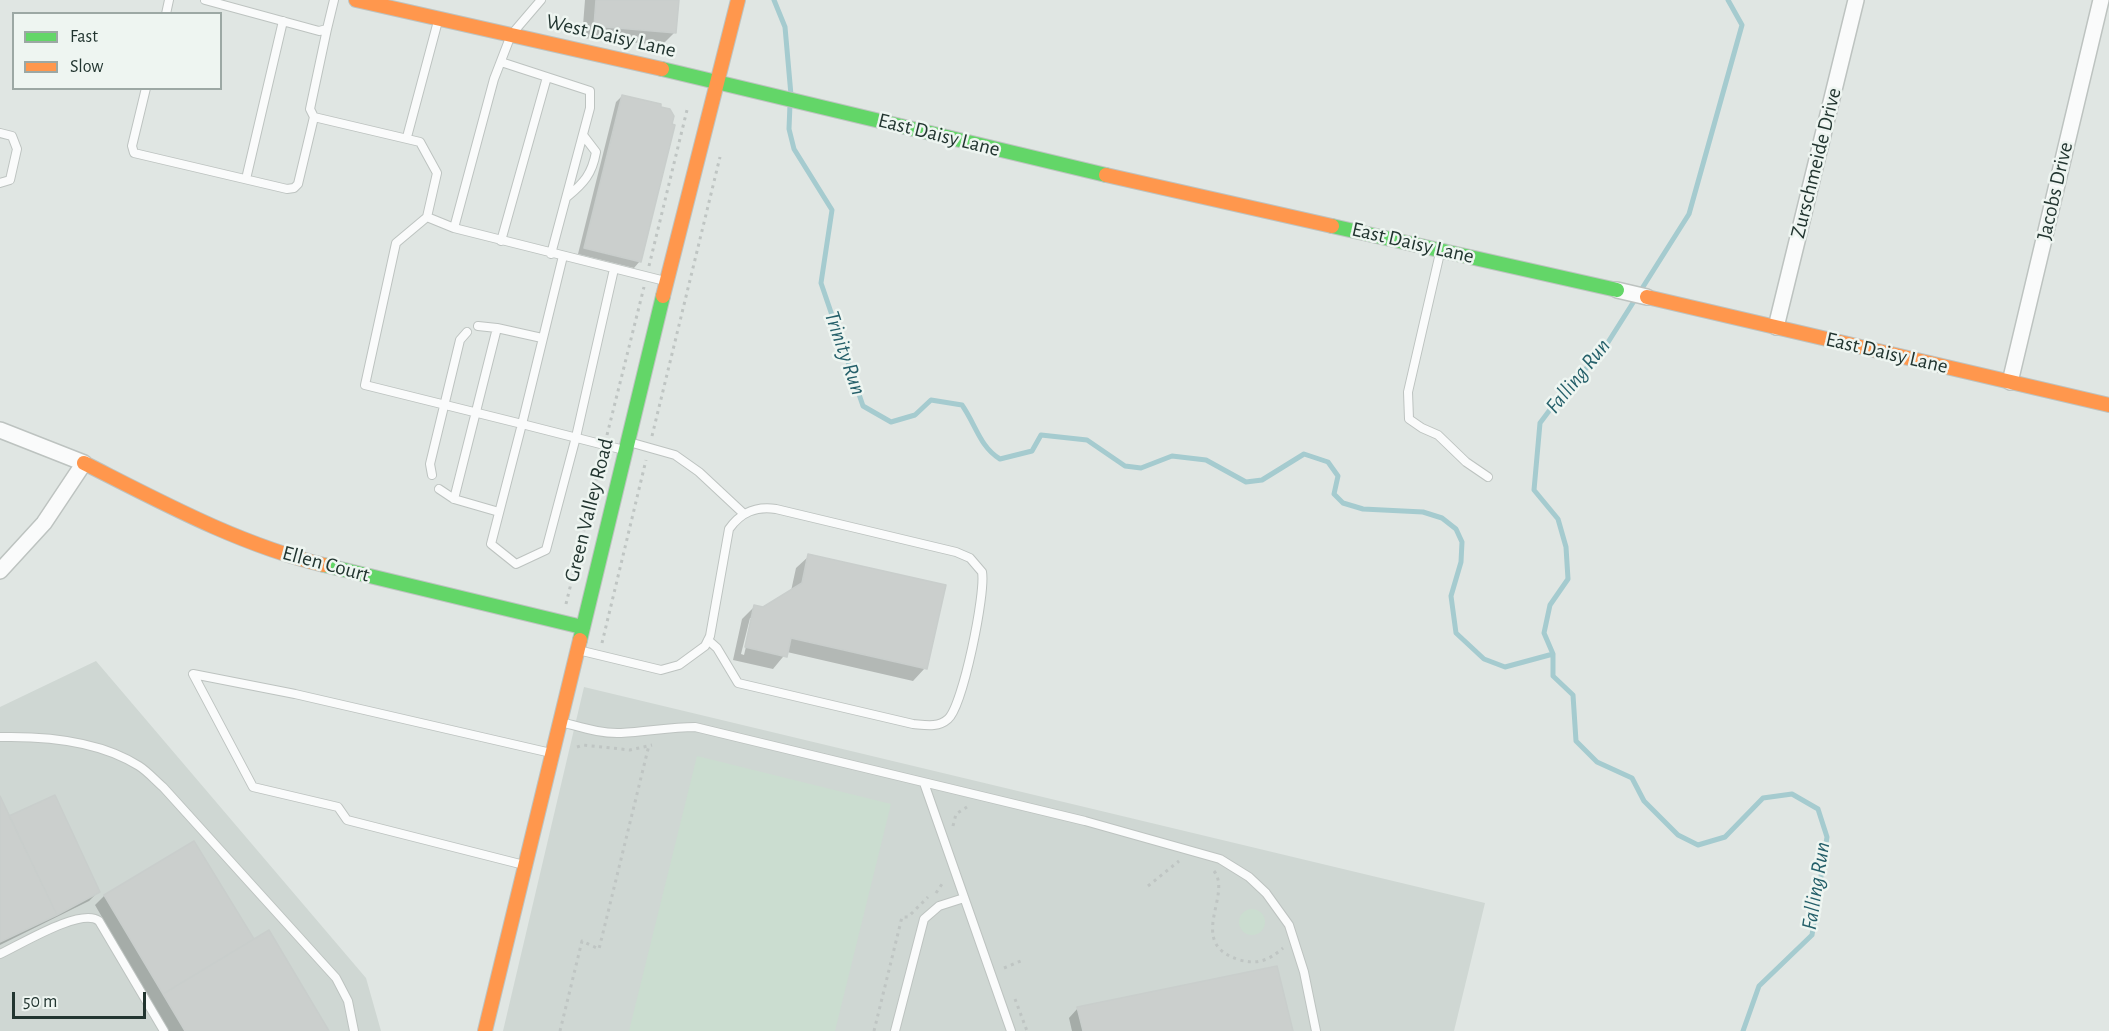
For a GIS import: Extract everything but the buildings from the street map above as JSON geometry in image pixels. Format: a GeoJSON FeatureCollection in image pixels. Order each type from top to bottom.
{"type":"FeatureCollection","features":[{"type":"Feature","properties":{"kind":"street","name":"West Daisy Lane"},"geometry":{"type":"LineString","coordinates":[[356,0],[390,4],[438,19],[717,81]]}},
{"type":"Feature","properties":{"kind":"street","name":"Green Valley Road"},"geometry":{"type":"LineString","coordinates":[[485,1031],[582,627],[738,0]]}},
{"type":"Feature","properties":{"kind":"street","name":"Zurschmeide Drive"},"geometry":{"type":"LineString","coordinates":[[1776,327],[1856,0]]}},
{"type":"Feature","properties":{"kind":"street","name":"Jacobs Drive"},"geometry":{"type":"LineString","coordinates":[[2010,382],[2101,0]]}},
{"type":"Feature","properties":{"kind":"street","name":"East Daisy Lane"},"geometry":{"type":"LineString","coordinates":[[717,81],[1153,186],[1441,249],[2109,405]]}},
{"type":"Feature","properties":{"kind":"street","name":"Ellen Court"},"geometry":{"type":"LineString","coordinates":[[0,430],[84,463],[197,520],[298,558],[582,627]]}},
{"type":"Feature","properties":{"kind":"street"},"geometry":{"type":"LineString","coordinates":[[0,571],[44,523],[84,463]]}},
{"type":"Feature","properties":{"kind":"lane"},"geometry":{"type":"LineString","coordinates":[[205,0],[319,31],[327,29]]}},
{"type":"Feature","properties":{"kind":"lane"},"geometry":{"type":"LineString","coordinates":[[146,90],[132,146],[134,153],[294,188],[298,184],[314,117],[310,109],[334,0]]}},
{"type":"Feature","properties":{"kind":"lane"},"geometry":{"type":"LineString","coordinates":[[454,228],[501,62],[511,35],[541,0]]}},
{"type":"Feature","properties":{"kind":"lane"},"geometry":{"type":"LineString","coordinates":[[407,138],[438,19]]}},
{"type":"Feature","properties":{"kind":"lane"},"geometry":{"type":"LineString","coordinates":[[246,179],[284,21]]}},
{"type":"Feature","properties":{"kind":"lane"},"geometry":{"type":"LineString","coordinates":[[501,62],[590,91],[590,108],[551,254]]}},
{"type":"Feature","properties":{"kind":"lane"},"geometry":{"type":"LineString","coordinates":[[501,241],[547,77]]}},
{"type":"Feature","properties":{"kind":"lane"},"geometry":{"type":"LineString","coordinates":[[314,117],[420,142],[437,173],[427,217],[396,243],[365,385],[605,445],[649,447],[682,460],[744,514]]}},
{"type":"Feature","properties":{"kind":"lane"},"geometry":{"type":"LineString","coordinates":[[0,133],[12,136],[17,149],[10,180],[0,183]]}},
{"type":"Feature","properties":{"kind":"lane"},"geometry":{"type":"LineString","coordinates":[[566,198],[585,182],[593,170],[596,152],[583,135]]}},
{"type":"Feature","properties":{"kind":"lane"},"geometry":{"type":"LineString","coordinates":[[427,217],[454,228],[501,241],[667,281]]}},
{"type":"Feature","properties":{"kind":"lane"},"geometry":{"type":"LineString","coordinates":[[1441,249],[1408,392],[1407,412],[1415,424],[1438,435],[1466,462],[1488,477]]}},
{"type":"Feature","properties":{"kind":"lane"},"geometry":{"type":"LineString","coordinates":[[563,256],[491,544],[516,564],[546,550],[576,437],[614,268]]}},
{"type":"Feature","properties":{"kind":"lane"},"geometry":{"type":"LineString","coordinates":[[478,326],[542,338]]}},
{"type":"Feature","properties":{"kind":"lane"},"geometry":{"type":"LineString","coordinates":[[454,499],[474,411],[497,328]]}},
{"type":"Feature","properties":{"kind":"lane"},"geometry":{"type":"LineString","coordinates":[[432,476],[430,464],[460,340],[467,332]]}},
{"type":"Feature","properties":{"kind":"lane"},"geometry":{"type":"LineString","coordinates":[[439,489],[454,499],[499,512]]}},
{"type":"Feature","properties":{"kind":"lane"},"geometry":{"type":"LineString","coordinates":[[577,649],[661,670],[679,665],[708,640],[727,535],[734,522],[744,514],[760,508],[776,509],[956,552],[970,558],[980,568],[983,579],[962,689],[955,708],[947,720],[934,726],[913,724],[738,683],[717,648],[708,640]]}},
{"type":"Feature","properties":{"kind":"lane"},"geometry":{"type":"LineString","coordinates":[[525,865],[347,820],[338,807],[253,787],[193,674],[295,693],[553,753]]}},
{"type":"Feature","properties":{"kind":"lane"},"geometry":{"type":"LineString","coordinates":[[560,722],[605,733],[667,727],[695,727],[1199,851],[1234,867],[1266,893],[1289,926],[1304,972],[1316,1031]]}},
{"type":"Feature","properties":{"kind":"lane"},"geometry":{"type":"LineString","coordinates":[[0,737],[27,737],[86,746],[113,753],[139,766],[163,787],[336,978],[348,1001],[354,1031]]}},
{"type":"Feature","properties":{"kind":"lane"},"geometry":{"type":"LineString","coordinates":[[924,783],[1011,1031]]}},
{"type":"Feature","properties":{"kind":"lane"},"geometry":{"type":"LineString","coordinates":[[895,1031],[924,919],[939,906],[964,898]]}},
{"type":"Feature","properties":{"kind":"lane"},"geometry":{"type":"LineString","coordinates":[[0,954],[77,918],[96,919],[164,1031]]}},
{"type":"Feature","properties":{"kind":"path"},"geometry":{"type":"LineString","coordinates":[[566,605],[687,110]]}},
{"type":"Feature","properties":{"kind":"path"},"geometry":{"type":"LineString","coordinates":[[599,656],[721,153]]}},
{"type":"Feature","properties":{"kind":"path"},"geometry":{"type":"LineString","coordinates":[[577,747],[583,745],[630,750],[657,744]]}},
{"type":"Feature","properties":{"kind":"path"},"geometry":{"type":"LineString","coordinates":[[560,1031],[582,941],[599,949],[649,745]]}},
{"type":"Feature","properties":{"kind":"path"},"geometry":{"type":"LineString","coordinates":[[954,831],[956,814],[963,807],[972,807]]}},
{"type":"Feature","properties":{"kind":"path"},"geometry":{"type":"LineString","coordinates":[[1148,886],[1182,858],[1173,856]]}},
{"type":"Feature","properties":{"kind":"path"},"geometry":{"type":"LineString","coordinates":[[1211,869],[1220,883],[1211,926],[1221,947],[1236,959],[1252,963],[1270,958],[1283,948]]}},
{"type":"Feature","properties":{"kind":"path"},"geometry":{"type":"LineString","coordinates":[[874,1031],[902,917],[908,917],[920,902],[940,890],[944,876]]}},
{"type":"Feature","properties":{"kind":"path"},"geometry":{"type":"LineString","coordinates":[[1001,960],[1006,975]]}},
{"type":"Feature","properties":{"kind":"path"},"geometry":{"type":"LineString","coordinates":[[1004,968],[1023,960]]}},
{"type":"Feature","properties":{"kind":"path"},"geometry":{"type":"LineString","coordinates":[[1012,991],[1027,1031]]}},
{"type":"Feature","properties":{"kind":"shaded area"},"geometry":{"type":"Polygon","coordinates":[[[96,661],[366,978],[381,1031],[0,1031],[0,707],[96,661]]]}},
{"type":"Feature","properties":{"kind":"shaded area"},"geometry":{"type":"Polygon","coordinates":[[[584,687],[1485,903],[1454,1031],[503,1031],[584,687]]]}},
{"type":"Feature","properties":{"kind":"green space"},"geometry":{"type":"Polygon","coordinates":[[[697,756],[891,804],[835,1031],[629,1031],[697,756]]]}},
{"type":"Feature","properties":{"kind":"green space"},"geometry":{"type":"Polygon","coordinates":[[[1252,909],[1261,913],[1265,922],[1261,931],[1252,935],[1243,931],[1239,922],[1243,913],[1252,909]]]}},
{"type":"Feature","properties":{"kind":"waterway","name":"Trinity Run"},"geometry":{"type":"LineString","coordinates":[[774,0],[785,27],[791,95]]}},
{"type":"Feature","properties":{"kind":"waterway","name":"Falling Run"},"geometry":{"type":"LineString","coordinates":[[1728,0],[1742,25],[1689,214],[1600,355],[1567,387],[1540,423],[1534,490],[1558,519],[1566,547],[1568,579],[1550,605],[1544,633],[1553,654],[1553,676],[1573,695],[1576,741],[1597,762],[1632,778],[1644,801],[1678,835],[1698,845],[1725,837],[1763,798],[1792,794],[1818,809],[1827,837],[1812,935],[1759,986],[1743,1031]]}},
{"type":"Feature","properties":{"kind":"waterway","name":"Trinity Run"},"geometry":{"type":"LineString","coordinates":[[790,104],[789,129],[794,149],[832,210],[821,283],[863,406],[891,422],[915,415],[931,400],[962,405],[983,442],[1000,459],[1032,451],[1041,435],[1087,440],[1125,466],[1141,468],[1172,456],[1206,460],[1246,482],[1262,480],[1304,454],[1328,462],[1338,476],[1334,494],[1343,503],[1363,509],[1423,512],[1442,518],[1456,529],[1462,542],[1461,562],[1451,596],[1456,633],[1484,659],[1505,667],[1553,654]]}},
{"type":"Feature","properties":{"kind":"traffic: fast"},"geometry":{"type":"LineString","coordinates":[[662,69],[1106,175]]}},
{"type":"Feature","properties":{"kind":"traffic: fast"},"geometry":{"type":"LineString","coordinates":[[1332,226],[1617,290]]}},
{"type":"Feature","properties":{"kind":"traffic: fast"},"geometry":{"type":"LineString","coordinates":[[580,640],[663,296]]}},
{"type":"Feature","properties":{"kind":"traffic: fast"},"geometry":{"type":"LineString","coordinates":[[324,565],[582,627]]}},
{"type":"Feature","properties":{"kind":"traffic: slow"},"geometry":{"type":"LineString","coordinates":[[356,0],[662,69]]}},
{"type":"Feature","properties":{"kind":"traffic: slow"},"geometry":{"type":"LineString","coordinates":[[663,296],[738,0]]}},
{"type":"Feature","properties":{"kind":"traffic: slow"},"geometry":{"type":"LineString","coordinates":[[1106,175],[1332,226]]}},
{"type":"Feature","properties":{"kind":"traffic: slow"},"geometry":{"type":"LineString","coordinates":[[1647,297],[2109,405]]}},
{"type":"Feature","properties":{"kind":"traffic: slow"},"geometry":{"type":"LineString","coordinates":[[84,463],[231,534],[324,565]]}},
{"type":"Feature","properties":{"kind":"traffic: slow"},"geometry":{"type":"LineString","coordinates":[[485,1031],[580,640]]}}]}
